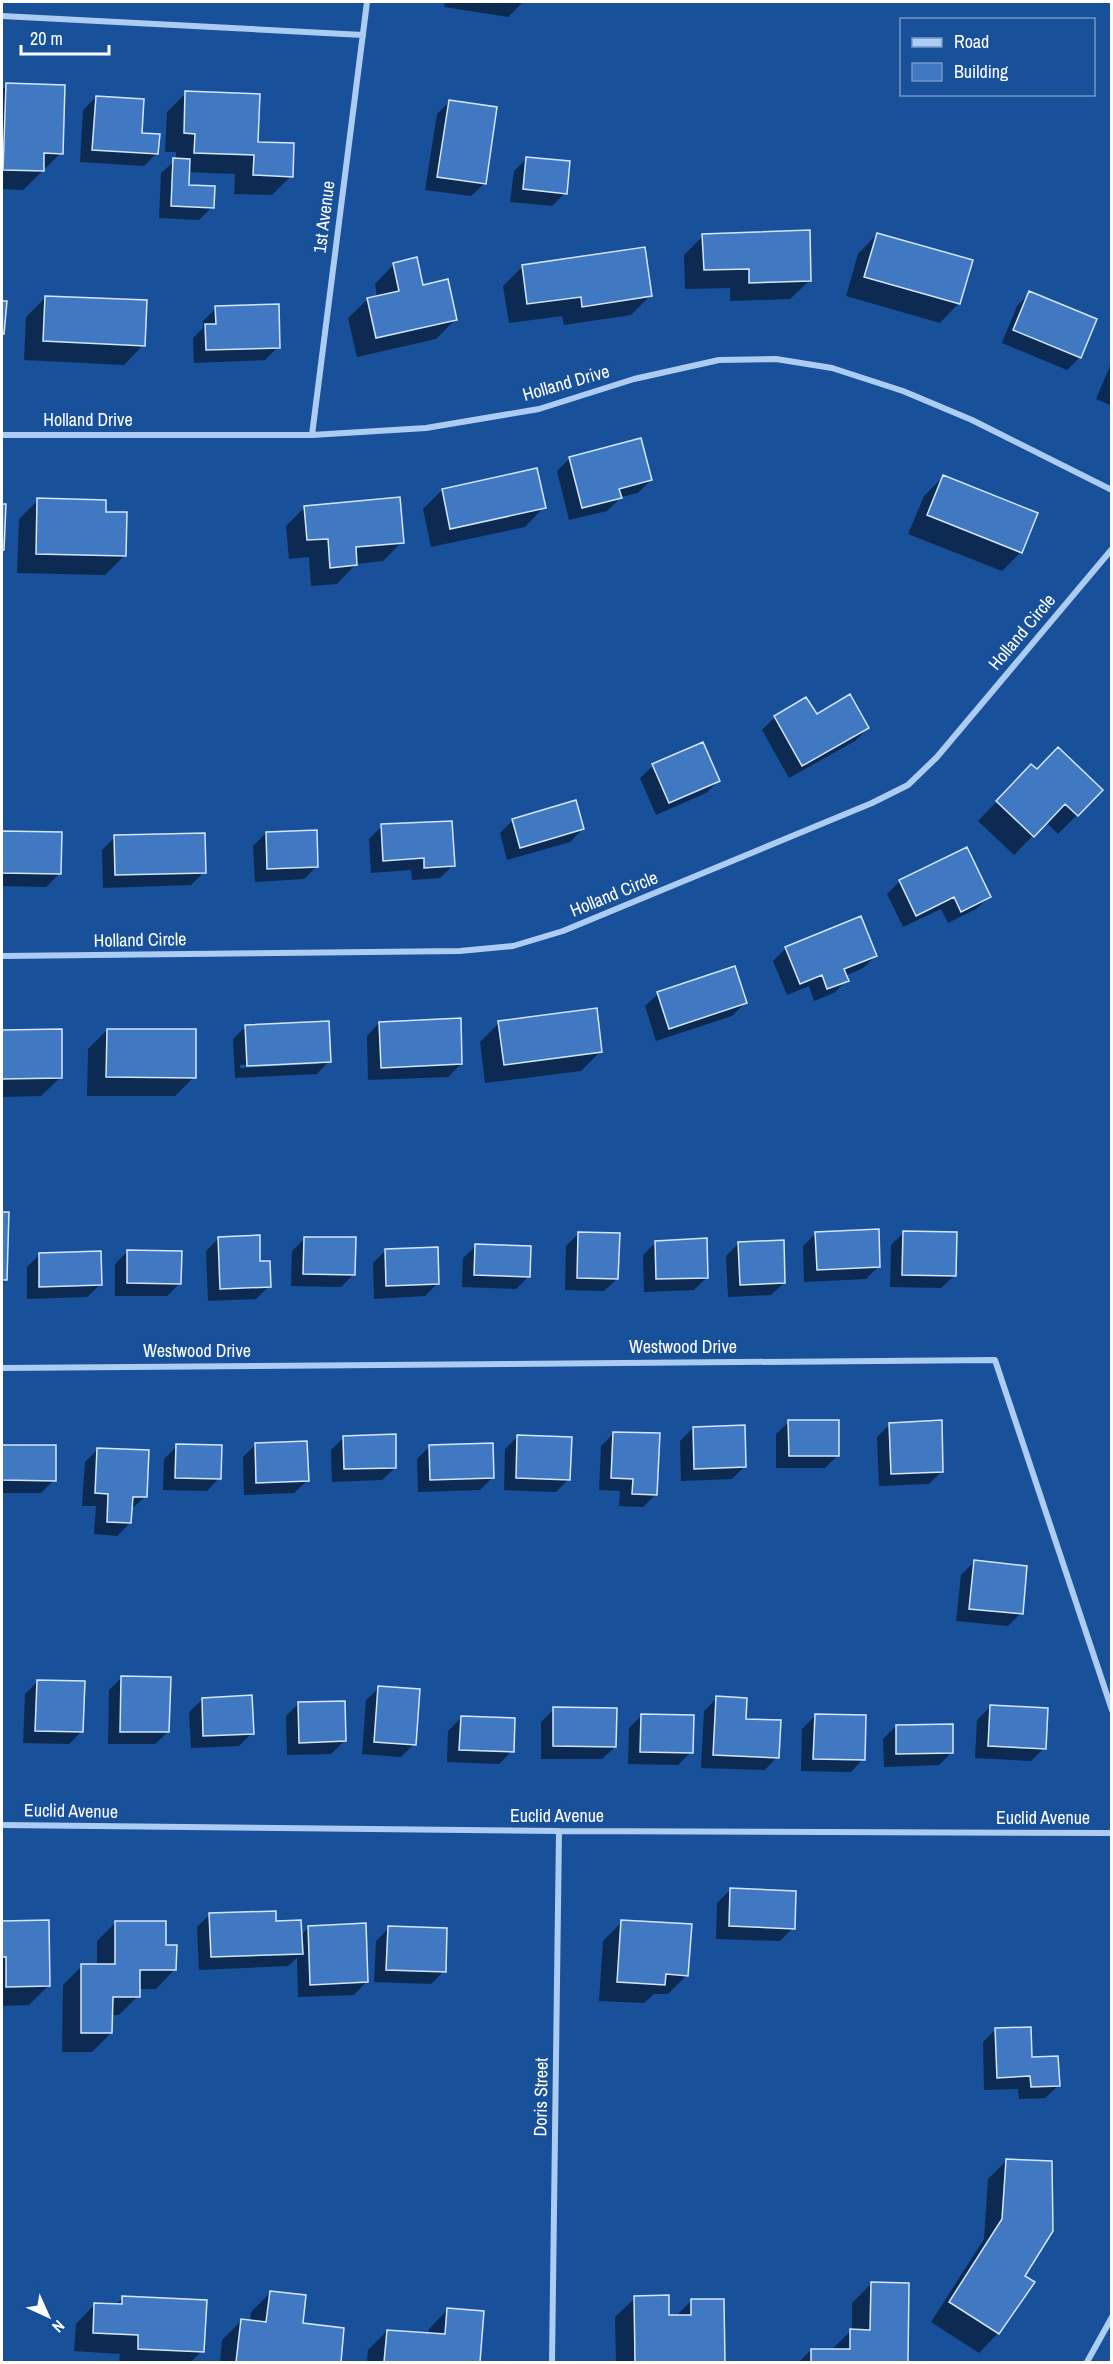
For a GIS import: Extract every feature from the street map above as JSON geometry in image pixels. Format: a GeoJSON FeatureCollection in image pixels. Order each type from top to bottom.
{"type":"FeatureCollection","features":[{"type":"Feature","properties":{"kind":"street","name":"1st Avenue"},"geometry":{"type":"LineString","coordinates":[[312,435],[367,2]]}},
{"type":"Feature","properties":{"kind":"street"},"geometry":{"type":"LineString","coordinates":[[2,16],[363,35]]}},
{"type":"Feature","properties":{"kind":"street","name":"Holland Drive"},"geometry":{"type":"LineString","coordinates":[[2,435],[312,435],[426,428],[539,409],[634,379],[719,360],[776,359],[832,368],[903,391],[972,420],[1112,490]]}},
{"type":"Feature","properties":{"kind":"street","name":"Holland Circle"},"geometry":{"type":"LineString","coordinates":[[2,956],[460,951],[513,946],[563,931],[872,803],[908,785],[937,757],[1112,549]]}},
{"type":"Feature","properties":{"kind":"street","name":"Westwood Drive"},"geometry":{"type":"LineString","coordinates":[[2,1368],[996,1360],[1112,1710]]}},
{"type":"Feature","properties":{"kind":"street","name":"Euclid Avenue"},"geometry":{"type":"LineString","coordinates":[[2,1825],[559,1831],[1112,1833]]}},
{"type":"Feature","properties":{"kind":"street","name":"Doris Street"},"geometry":{"type":"LineString","coordinates":[[552,2362],[559,1831]]}},
{"type":"Feature","properties":{"kind":"street"},"geometry":{"type":"LineString","coordinates":[[1087,2362],[1112,2317]]}},
{"type":"Feature","properties":{"kind":"building"},"geometry":{"type":"Polygon","coordinates":[[[6,83],[65,85],[63,154],[44,153],[44,171],[3,170],[6,83]]]}},
{"type":"Feature","properties":{"kind":"building"},"geometry":{"type":"Polygon","coordinates":[[[185,91],[260,94],[258,142],[294,143],[293,177],[253,175],[254,155],[194,153],[195,134],[184,133],[185,91]]]}},
{"type":"Feature","properties":{"kind":"building"},"geometry":{"type":"Polygon","coordinates":[[[96,96],[144,99],[142,133],[160,134],[158,154],[92,150],[96,96]]]}},
{"type":"Feature","properties":{"kind":"building"},"geometry":{"type":"Polygon","coordinates":[[[449,100],[497,107],[486,184],[437,177],[449,100]]]}},
{"type":"Feature","properties":{"kind":"building"},"geometry":{"type":"Polygon","coordinates":[[[526,157],[570,161],[567,194],[523,189],[526,157]]]}},
{"type":"Feature","properties":{"kind":"building"},"geometry":{"type":"Polygon","coordinates":[[[173,158],[190,159],[189,185],[215,186],[214,208],[171,206],[173,158]]]}},
{"type":"Feature","properties":{"kind":"building"},"geometry":{"type":"Polygon","coordinates":[[[810,230],[811,281],[749,283],[749,269],[704,270],[702,234],[810,230]]]}},
{"type":"Feature","properties":{"kind":"building"},"geometry":{"type":"Polygon","coordinates":[[[877,233],[973,260],[960,304],[864,277],[877,233]]]}},
{"type":"Feature","properties":{"kind":"building"},"geometry":{"type":"Polygon","coordinates":[[[645,247],[652,296],[582,307],[581,297],[527,304],[522,265],[645,247]]]}},
{"type":"Feature","properties":{"kind":"building"},"geometry":{"type":"Polygon","coordinates":[[[417,257],[423,285],[448,279],[457,320],[376,338],[367,298],[399,291],[393,263],[417,257]]]}},
{"type":"Feature","properties":{"kind":"building"},"geometry":{"type":"Polygon","coordinates":[[[1029,291],[1097,319],[1081,358],[1013,330],[1029,291]]]}},
{"type":"Feature","properties":{"kind":"building"},"geometry":{"type":"Polygon","coordinates":[[[45,296],[147,300],[145,346],[43,341],[45,296]]]}},
{"type":"Feature","properties":{"kind":"building"},"geometry":{"type":"Polygon","coordinates":[[[2,301],[7,301],[4,334],[2,334],[2,301]]]}},
{"type":"Feature","properties":{"kind":"building"},"geometry":{"type":"Polygon","coordinates":[[[279,304],[280,348],[206,350],[205,324],[216,324],[215,306],[279,304]]]}},
{"type":"Feature","properties":{"kind":"building"},"geometry":{"type":"Polygon","coordinates":[[[641,438],[652,480],[619,489],[622,498],[582,508],[569,457],[641,438]]]}},
{"type":"Feature","properties":{"kind":"building"},"geometry":{"type":"Polygon","coordinates":[[[537,468],[546,508],[450,529],[442,489],[537,468]]]}},
{"type":"Feature","properties":{"kind":"building"},"geometry":{"type":"Polygon","coordinates":[[[943,475],[1038,513],[1022,553],[927,515],[943,475]]]}},
{"type":"Feature","properties":{"kind":"building"},"geometry":{"type":"Polygon","coordinates":[[[400,497],[404,543],[356,547],[357,565],[330,568],[328,539],[307,540],[304,506],[400,497]]]}},
{"type":"Feature","properties":{"kind":"building"},"geometry":{"type":"Polygon","coordinates":[[[37,498],[106,500],[106,512],[127,512],[126,556],[36,554],[37,498]]]}},
{"type":"Feature","properties":{"kind":"building"},"geometry":{"type":"Polygon","coordinates":[[[2,504],[6,504],[4,550],[2,550],[2,504]]]}},
{"type":"Feature","properties":{"kind":"building"},"geometry":{"type":"Polygon","coordinates":[[[850,694],[869,728],[802,766],[774,716],[806,697],[817,714],[850,694]]]}},
{"type":"Feature","properties":{"kind":"building"},"geometry":{"type":"Polygon","coordinates":[[[703,742],[720,781],[669,803],[652,764],[703,742]]]}},
{"type":"Feature","properties":{"kind":"building"},"geometry":{"type":"Polygon","coordinates":[[[1058,747],[1103,790],[1078,816],[1065,804],[1034,837],[996,801],[1031,764],[1037,769],[1058,747]]]}},
{"type":"Feature","properties":{"kind":"building"},"geometry":{"type":"Polygon","coordinates":[[[576,800],[584,829],[520,848],[512,819],[576,800]]]}},
{"type":"Feature","properties":{"kind":"building"},"geometry":{"type":"Polygon","coordinates":[[[452,821],[455,866],[424,868],[424,858],[383,861],[381,824],[452,821]]]}},
{"type":"Feature","properties":{"kind":"building"},"geometry":{"type":"Polygon","coordinates":[[[317,830],[318,867],[267,869],[266,832],[317,830]]]}},
{"type":"Feature","properties":{"kind":"building"},"geometry":{"type":"Polygon","coordinates":[[[2,831],[62,832],[61,874],[2,873],[2,831]]]}},
{"type":"Feature","properties":{"kind":"building"},"geometry":{"type":"Polygon","coordinates":[[[205,833],[206,873],[115,875],[114,835],[205,833]]]}},
{"type":"Feature","properties":{"kind":"building"},"geometry":{"type":"Polygon","coordinates":[[[967,847],[991,897],[961,912],[954,897],[916,916],[899,880],[967,847]]]}},
{"type":"Feature","properties":{"kind":"building"},"geometry":{"type":"Polygon","coordinates":[[[861,916],[877,956],[844,969],[849,981],[827,989],[822,975],[800,984],[785,947],[861,916]]]}},
{"type":"Feature","properties":{"kind":"building"},"geometry":{"type":"Polygon","coordinates":[[[735,966],[747,1003],[669,1029],[657,992],[735,966]]]}},
{"type":"Feature","properties":{"kind":"building"},"geometry":{"type":"Polygon","coordinates":[[[597,1008],[602,1052],[504,1065],[498,1021],[597,1008]]]}},
{"type":"Feature","properties":{"kind":"building"},"geometry":{"type":"Polygon","coordinates":[[[461,1018],[462,1064],[381,1068],[379,1022],[461,1018]]]}},
{"type":"Feature","properties":{"kind":"building"},"geometry":{"type":"Polygon","coordinates":[[[329,1021],[331,1062],[247,1066],[245,1025],[329,1021]]]}},
{"type":"Feature","properties":{"kind":"building"},"geometry":{"type":"Polygon","coordinates":[[[62,1029],[62,1078],[2,1079],[2,1030],[62,1029]]]}},
{"type":"Feature","properties":{"kind":"building"},"geometry":{"type":"Polygon","coordinates":[[[107,1029],[196,1029],[196,1078],[106,1077],[107,1029]]]}},
{"type":"Feature","properties":{"kind":"building"},"geometry":{"type":"Polygon","coordinates":[[[2,1212],[9,1212],[7,1280],[2,1280],[2,1212]]]}},
{"type":"Feature","properties":{"kind":"building"},"geometry":{"type":"Polygon","coordinates":[[[879,1229],[880,1267],[817,1270],[815,1232],[879,1229]]]}},
{"type":"Feature","properties":{"kind":"building"},"geometry":{"type":"Polygon","coordinates":[[[903,1231],[957,1232],[956,1276],[902,1275],[903,1231]]]}},
{"type":"Feature","properties":{"kind":"building"},"geometry":{"type":"Polygon","coordinates":[[[578,1232],[620,1233],[618,1279],[577,1278],[578,1232]]]}},
{"type":"Feature","properties":{"kind":"building"},"geometry":{"type":"Polygon","coordinates":[[[260,1235],[260,1261],[270,1261],[271,1287],[220,1289],[218,1237],[260,1235]]]}},
{"type":"Feature","properties":{"kind":"building"},"geometry":{"type":"Polygon","coordinates":[[[304,1237],[356,1237],[355,1275],[303,1274],[304,1237]]]}},
{"type":"Feature","properties":{"kind":"building"},"geometry":{"type":"Polygon","coordinates":[[[707,1238],[708,1278],[656,1279],[655,1241],[707,1238]]]}},
{"type":"Feature","properties":{"kind":"building"},"geometry":{"type":"Polygon","coordinates":[[[784,1240],[785,1283],[740,1285],[738,1242],[784,1240]]]}},
{"type":"Feature","properties":{"kind":"building"},"geometry":{"type":"Polygon","coordinates":[[[475,1244],[531,1246],[530,1277],[474,1275],[475,1244]]]}},
{"type":"Feature","properties":{"kind":"building"},"geometry":{"type":"Polygon","coordinates":[[[438,1247],[439,1284],[386,1286],[385,1249],[438,1247]]]}},
{"type":"Feature","properties":{"kind":"building"},"geometry":{"type":"Polygon","coordinates":[[[127,1250],[182,1251],[181,1284],[127,1283],[127,1250]]]}},
{"type":"Feature","properties":{"kind":"building"},"geometry":{"type":"Polygon","coordinates":[[[101,1251],[102,1285],[39,1287],[39,1253],[101,1251]]]}},
{"type":"Feature","properties":{"kind":"building"},"geometry":{"type":"Polygon","coordinates":[[[788,1420],[839,1420],[839,1456],[789,1456],[788,1420]]]}},
{"type":"Feature","properties":{"kind":"building"},"geometry":{"type":"Polygon","coordinates":[[[942,1420],[943,1472],[891,1474],[889,1423],[942,1420]]]}},
{"type":"Feature","properties":{"kind":"building"},"geometry":{"type":"Polygon","coordinates":[[[745,1425],[746,1467],[694,1469],[693,1427],[745,1425]]]}},
{"type":"Feature","properties":{"kind":"building"},"geometry":{"type":"Polygon","coordinates":[[[613,1432],[660,1433],[657,1495],[632,1494],[633,1479],[611,1478],[613,1432]]]}},
{"type":"Feature","properties":{"kind":"building"},"geometry":{"type":"Polygon","coordinates":[[[396,1434],[396,1468],[344,1469],[343,1436],[396,1434]]]}},
{"type":"Feature","properties":{"kind":"building"},"geometry":{"type":"Polygon","coordinates":[[[517,1435],[572,1437],[570,1480],[516,1478],[517,1435]]]}},
{"type":"Feature","properties":{"kind":"building"},"geometry":{"type":"Polygon","coordinates":[[[307,1441],[309,1481],[256,1483],[255,1443],[307,1441]]]}},
{"type":"Feature","properties":{"kind":"building"},"geometry":{"type":"Polygon","coordinates":[[[493,1443],[494,1478],[430,1480],[429,1445],[493,1443]]]}},
{"type":"Feature","properties":{"kind":"building"},"geometry":{"type":"Polygon","coordinates":[[[176,1444],[222,1445],[221,1479],[175,1478],[176,1444]]]}},
{"type":"Feature","properties":{"kind":"building"},"geometry":{"type":"Polygon","coordinates":[[[2,1445],[56,1445],[56,1481],[2,1480],[2,1445]]]}},
{"type":"Feature","properties":{"kind":"building"},"geometry":{"type":"Polygon","coordinates":[[[97,1448],[149,1450],[147,1497],[133,1497],[131,1523],[107,1522],[108,1494],[95,1493],[97,1448]]]}},
{"type":"Feature","properties":{"kind":"building"},"geometry":{"type":"Polygon","coordinates":[[[974,1560],[1027,1566],[1023,1614],[969,1609],[974,1560]]]}},
{"type":"Feature","properties":{"kind":"building"},"geometry":{"type":"Polygon","coordinates":[[[121,1676],[171,1677],[169,1732],[120,1732],[121,1676]]]}},
{"type":"Feature","properties":{"kind":"building"},"geometry":{"type":"Polygon","coordinates":[[[37,1680],[85,1681],[83,1732],[35,1731],[37,1680]]]}},
{"type":"Feature","properties":{"kind":"building"},"geometry":{"type":"Polygon","coordinates":[[[378,1686],[420,1689],[416,1745],[374,1742],[378,1686]]]}},
{"type":"Feature","properties":{"kind":"building"},"geometry":{"type":"Polygon","coordinates":[[[252,1695],[254,1734],[203,1736],[202,1698],[252,1695]]]}},
{"type":"Feature","properties":{"kind":"building"},"geometry":{"type":"Polygon","coordinates":[[[716,1696],[747,1698],[746,1719],[781,1720],[779,1758],[713,1755],[716,1696]]]}},
{"type":"Feature","properties":{"kind":"building"},"geometry":{"type":"Polygon","coordinates":[[[345,1701],[346,1741],[299,1743],[298,1702],[345,1701]]]}},
{"type":"Feature","properties":{"kind":"building"},"geometry":{"type":"Polygon","coordinates":[[[990,1705],[1048,1708],[1046,1749],[988,1746],[990,1705]]]}},
{"type":"Feature","properties":{"kind":"building"},"geometry":{"type":"Polygon","coordinates":[[[553,1707],[617,1708],[616,1747],[553,1746],[553,1707]]]}},
{"type":"Feature","properties":{"kind":"building"},"geometry":{"type":"Polygon","coordinates":[[[641,1714],[694,1715],[693,1753],[640,1752],[641,1714]]]}},
{"type":"Feature","properties":{"kind":"building"},"geometry":{"type":"Polygon","coordinates":[[[815,1714],[866,1715],[865,1760],[813,1759],[815,1714]]]}},
{"type":"Feature","properties":{"kind":"building"},"geometry":{"type":"Polygon","coordinates":[[[461,1716],[515,1718],[514,1752],[459,1750],[461,1716]]]}},
{"type":"Feature","properties":{"kind":"building"},"geometry":{"type":"Polygon","coordinates":[[[953,1724],[953,1753],[896,1754],[896,1725],[953,1724]]]}},
{"type":"Feature","properties":{"kind":"building"},"geometry":{"type":"Polygon","coordinates":[[[730,1888],[796,1891],[795,1929],[729,1926],[730,1888]]]}},
{"type":"Feature","properties":{"kind":"building"},"geometry":{"type":"Polygon","coordinates":[[[276,1911],[276,1921],[301,1920],[303,1954],[211,1957],[209,1913],[276,1911]]]}},
{"type":"Feature","properties":{"kind":"building"},"geometry":{"type":"Polygon","coordinates":[[[49,1920],[50,1986],[6,1987],[6,1957],[2,1957],[2,1921],[49,1920]]]}},
{"type":"Feature","properties":{"kind":"building"},"geometry":{"type":"Polygon","coordinates":[[[621,1920],[692,1924],[688,1976],[666,1974],[665,1985],[617,1982],[621,1920]]]}},
{"type":"Feature","properties":{"kind":"building"},"geometry":{"type":"Polygon","coordinates":[[[115,1921],[166,1921],[166,1945],[177,1945],[176,1970],[140,1970],[140,1997],[113,1997],[112,2033],[81,2033],[81,1964],[115,1964],[115,1921]]]}},
{"type":"Feature","properties":{"kind":"building"},"geometry":{"type":"Polygon","coordinates":[[[366,1923],[368,1982],[310,1985],[308,1926],[366,1923]]]}},
{"type":"Feature","properties":{"kind":"building"},"geometry":{"type":"Polygon","coordinates":[[[388,1926],[447,1928],[446,1972],[386,1970],[388,1926]]]}},
{"type":"Feature","properties":{"kind":"building"},"geometry":{"type":"Polygon","coordinates":[[[1031,2027],[1032,2057],[1058,2056],[1060,2086],[1031,2087],[1030,2076],[997,2078],[995,2028],[1031,2027]]]}},
{"type":"Feature","properties":{"kind":"building"},"geometry":{"type":"Polygon","coordinates":[[[1006,2159],[1052,2161],[1053,2231],[1025,2276],[1035,2282],[999,2334],[949,2302],[1002,2219],[1006,2159]]]}},
{"type":"Feature","properties":{"kind":"building"},"geometry":{"type":"Polygon","coordinates":[[[871,2282],[909,2283],[908,2362],[811,2362],[811,2349],[850,2349],[850,2329],[870,2330],[871,2282]]]}},
{"type":"Feature","properties":{"kind":"building"},"geometry":{"type":"Polygon","coordinates":[[[270,2291],[306,2295],[303,2323],[344,2328],[341,2362],[236,2362],[241,2319],[266,2322],[270,2291]]]}},
{"type":"Feature","properties":{"kind":"building"},"geometry":{"type":"Polygon","coordinates":[[[669,2295],[669,2315],[691,2315],[691,2299],[724,2299],[725,2362],[635,2362],[634,2296],[669,2295]]]}},
{"type":"Feature","properties":{"kind":"building"},"geometry":{"type":"Polygon","coordinates":[[[122,2296],[207,2300],[204,2352],[138,2349],[138,2335],[93,2333],[94,2303],[122,2304],[122,2296]]]}},
{"type":"Feature","properties":{"kind":"building"},"geometry":{"type":"Polygon","coordinates":[[[447,2308],[484,2311],[480,2362],[384,2362],[387,2330],[445,2334],[447,2308]]]}}]}
